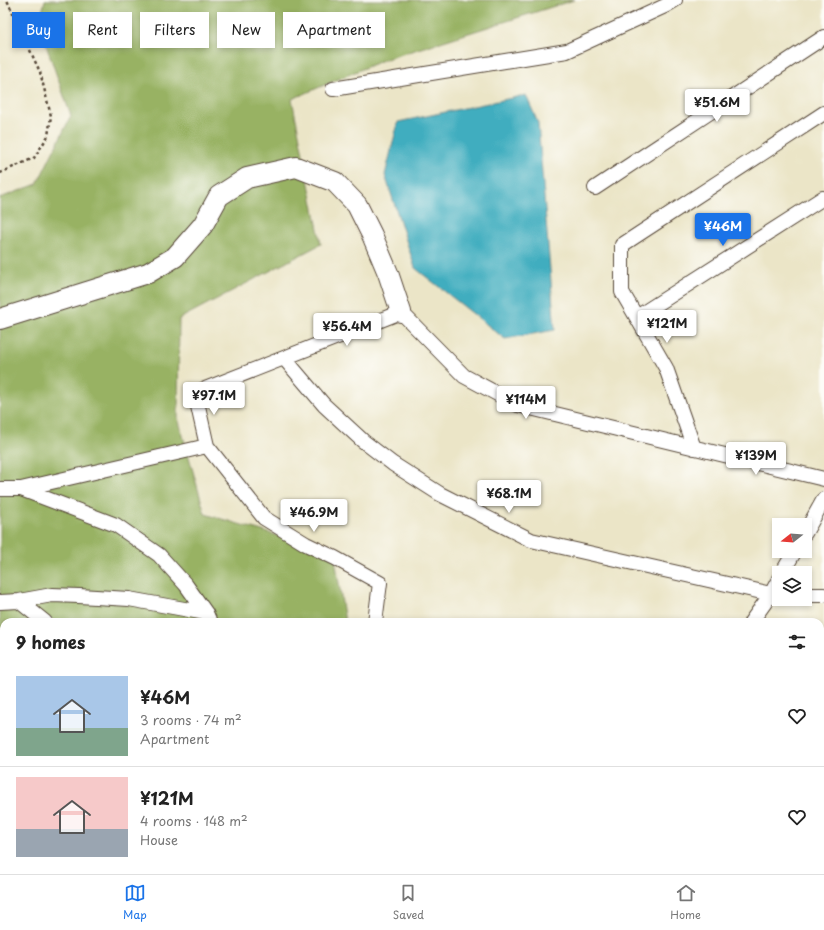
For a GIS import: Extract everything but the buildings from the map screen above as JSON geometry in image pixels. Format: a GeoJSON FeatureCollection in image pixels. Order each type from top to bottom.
{"type":"FeatureCollection","features":[{"type":"Feature","properties":{"kind":"street"},"geometry":{"type":"LineString","coordinates":[[333,88],[567,51],[665,6],[674,0]]}},
{"type":"Feature","properties":{"kind":"street"},"geometry":{"type":"LineString","coordinates":[[595,188],[824,37]]}},
{"type":"Feature","properties":{"kind":"street"},"geometry":{"type":"LineString","coordinates":[[694,448],[666,368],[622,292],[622,245],[824,113]]}},
{"type":"Feature","properties":{"kind":"street"},"geometry":{"type":"LineString","coordinates":[[0,319],[148,273],[175,258],[203,225],[219,196],[247,178],[296,167],[335,182],[358,205],[380,254],[401,312],[464,376],[518,405],[824,479]]}},
{"type":"Feature","properties":{"kind":"street"},"geometry":{"type":"LineString","coordinates":[[637,317],[823,198]]}},
{"type":"Feature","properties":{"kind":"street"},"geometry":{"type":"LineString","coordinates":[[376,618],[380,583],[306,544],[264,518],[207,446],[195,393],[401,312]]}},
{"type":"Feature","properties":{"kind":"street"},"geometry":{"type":"LineString","coordinates":[[284,358],[324,405],[363,441],[392,464],[440,494],[531,540],[772,593]]}},
{"type":"Feature","properties":{"kind":"street"},"geometry":{"type":"LineString","coordinates":[[0,489],[21,489],[207,446]]}},
{"type":"Feature","properties":{"kind":"street"},"geometry":{"type":"LineString","coordinates":[[21,489],[116,525],[159,555],[186,585],[208,617]]}},
{"type":"Feature","properties":{"kind":"street"},"geometry":{"type":"LineString","coordinates":[[812,520],[824,499]]}},
{"type":"Feature","properties":{"kind":"street"},"geometry":{"type":"LineString","coordinates":[[0,602],[19,601],[52,595],[130,599],[208,617]]}},
{"type":"Feature","properties":{"kind":"street"},"geometry":{"type":"LineString","coordinates":[[812,595],[824,596]]}},
{"type":"Feature","properties":{"kind":"street"},"geometry":{"type":"LineString","coordinates":[[754,618],[772,598]]}},
{"type":"Feature","properties":{"kind":"street"},"geometry":{"type":"LineString","coordinates":[[19,601],[40,618]]}},
{"type":"Feature","properties":{"kind":"path"},"geometry":{"type":"LineString","coordinates":[[0,173],[34,158],[48,136],[51,116],[40,72],[7,0]]}},
{"type":"Feature","properties":{"kind":"green space"},"geometry":{"type":"Polygon","coordinates":[[[45,0],[574,0],[383,60],[292,99],[321,244],[179,319],[178,418],[205,514],[306,544],[335,558],[344,618],[0,618],[0,198],[37,184],[71,116],[47,48],[65,48],[65,12],[42,12],[45,0]]]}},
{"type":"Feature","properties":{"kind":"water"},"geometry":{"type":"Polygon","coordinates":[[[526,95],[538,123],[555,330],[505,339],[415,268],[385,175],[398,122],[526,95]]]}}]}
